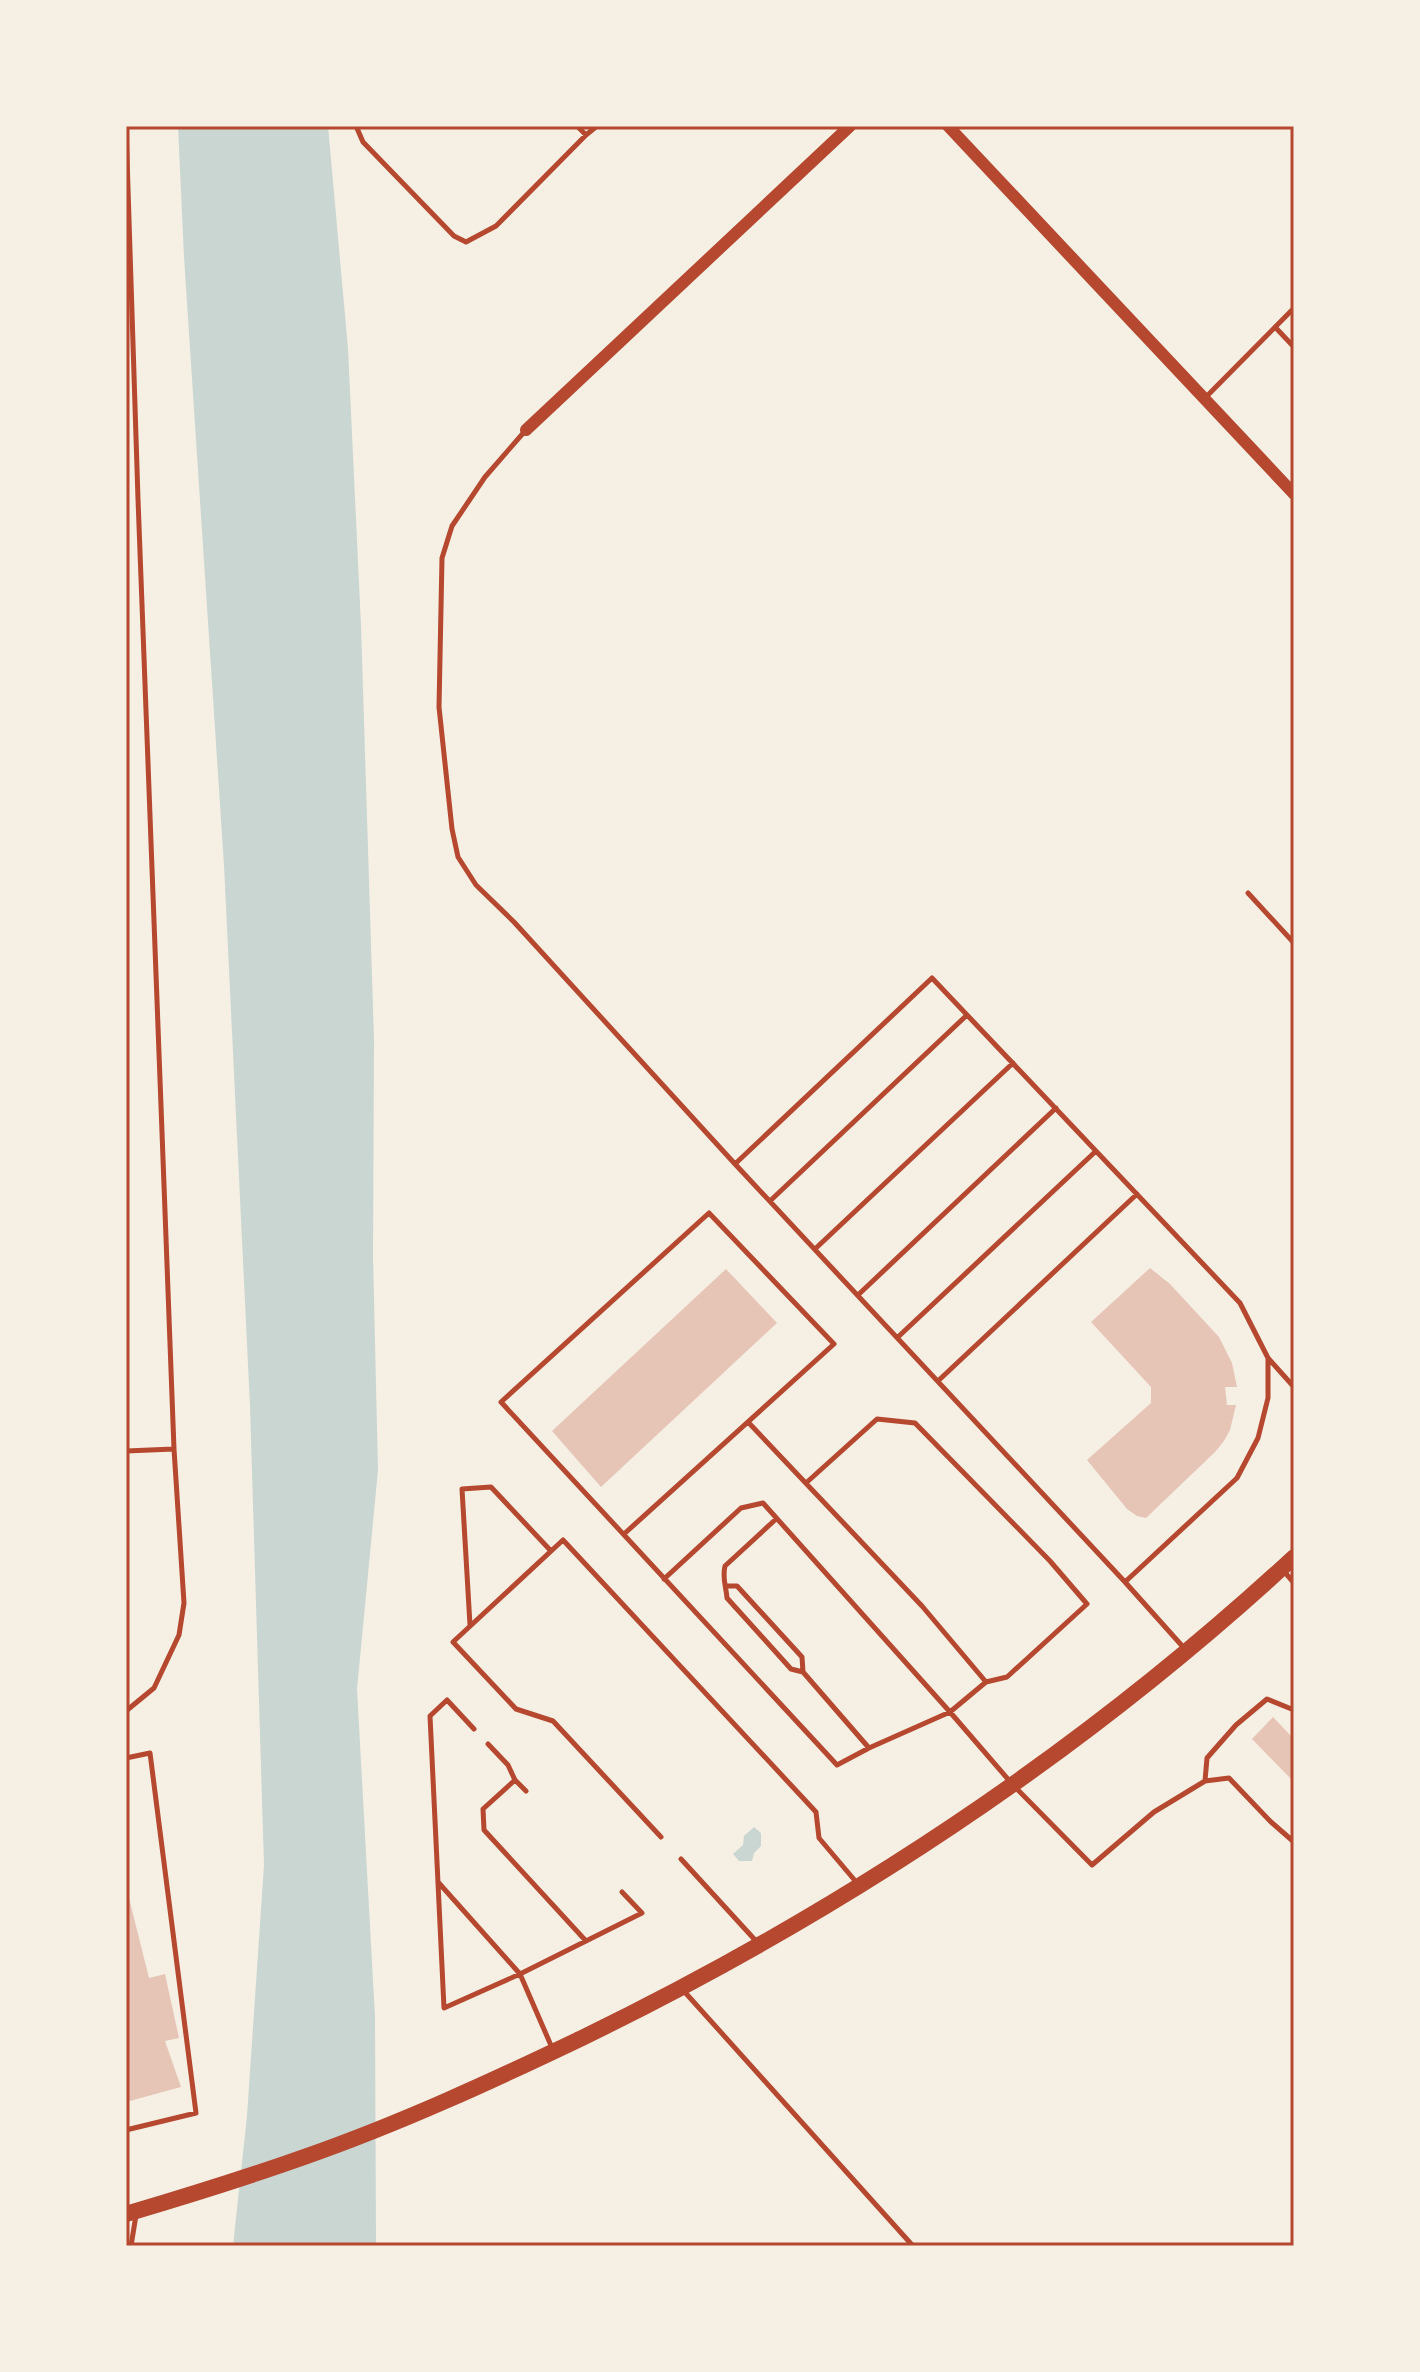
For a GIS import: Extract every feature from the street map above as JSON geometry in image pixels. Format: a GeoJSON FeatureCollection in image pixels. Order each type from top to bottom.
{"type":"FeatureCollection","features":[{"type":"Feature","properties":{"kind":"highway"},"geometry":{"type":"LineString","coordinates":[[132,2212],[308,2156],[490,2082],[682,1988],[759,1945],[860,1887],[1013,1785],[1187,1651],[1288,1563]]}},
{"type":"Feature","properties":{"kind":"street"},"geometry":{"type":"LineString","coordinates":[[526,430],[850,126]]}},
{"type":"Feature","properties":{"kind":"street"},"geometry":{"type":"LineString","coordinates":[[948,126],[1205,399],[1289,479],[1294,494]]}},
{"type":"Feature","properties":{"kind":"lane"},"geometry":{"type":"LineString","coordinates":[[126,126],[174,1449],[184,1603],[179,1635],[154,1688],[126,1711]]}},
{"type":"Feature","properties":{"kind":"lane"},"geometry":{"type":"LineString","coordinates":[[356,126],[363,142],[454,236],[466,242],[496,226],[597,126]]}},
{"type":"Feature","properties":{"kind":"lane"},"geometry":{"type":"LineString","coordinates":[[577,126],[586,135]]}},
{"type":"Feature","properties":{"kind":"lane"},"geometry":{"type":"LineString","coordinates":[[1205,399],[1294,308]]}},
{"type":"Feature","properties":{"kind":"lane"},"geometry":{"type":"LineString","coordinates":[[1275,327],[1294,347]]}},
{"type":"Feature","properties":{"kind":"lane"},"geometry":{"type":"LineString","coordinates":[[526,430],[476,489],[452,526],[442,558],[439,707],[452,829],[458,857],[476,885],[524,933],[1187,1651]]}},
{"type":"Feature","properties":{"kind":"lane"},"geometry":{"type":"LineString","coordinates":[[1248,893],[1294,943]]}},
{"type":"Feature","properties":{"kind":"lane"},"geometry":{"type":"LineString","coordinates":[[735,1164],[932,978],[1240,1303],[1268,1358],[1294,1387]]}},
{"type":"Feature","properties":{"kind":"lane"},"geometry":{"type":"LineString","coordinates":[[770,1201],[967,1014]]}},
{"type":"Feature","properties":{"kind":"lane"},"geometry":{"type":"LineString","coordinates":[[815,1249],[1013,1063]]}},
{"type":"Feature","properties":{"kind":"lane"},"geometry":{"type":"LineString","coordinates":[[858,1295],[1056,1108]]}},
{"type":"Feature","properties":{"kind":"lane"},"geometry":{"type":"LineString","coordinates":[[898,1337],[1096,1151]]}},
{"type":"Feature","properties":{"kind":"lane"},"geometry":{"type":"LineString","coordinates":[[938,1381],[1137,1194]]}},
{"type":"Feature","properties":{"kind":"lane"},"geometry":{"type":"LineString","coordinates":[[624,1534],[834,1344],[709,1213],[501,1402],[837,1765],[950,1712],[986,1682],[1007,1677],[1087,1604],[1050,1561],[915,1423],[877,1419],[806,1483]]}},
{"type":"Feature","properties":{"kind":"lane"},"geometry":{"type":"LineString","coordinates":[[1125,1582],[1237,1478],[1258,1438],[1268,1398],[1268,1358]]}},
{"type":"Feature","properties":{"kind":"lane"},"geometry":{"type":"LineString","coordinates":[[748,1422],[922,1606],[986,1682]]}},
{"type":"Feature","properties":{"kind":"lane"},"geometry":{"type":"LineString","coordinates":[[126,1451],[174,1449]]}},
{"type":"Feature","properties":{"kind":"lane"},"geometry":{"type":"LineString","coordinates":[[471,1626],[462,1489],[491,1487],[551,1551]]}},
{"type":"Feature","properties":{"kind":"lane"},"geometry":{"type":"LineString","coordinates":[[664,1579],[741,1508],[763,1503],[1013,1785],[1092,1865],[1154,1812],[1205,1781],[1229,1778],[1294,1842]]}},
{"type":"Feature","properties":{"kind":"lane"},"geometry":{"type":"LineString","coordinates":[[777,1519],[725,1566],[722,1577],[727,1598],[791,1669],[803,1672],[869,1748]]}},
{"type":"Feature","properties":{"kind":"lane"},"geometry":{"type":"LineString","coordinates":[[661,1837],[553,1721],[516,1709],[453,1642],[563,1540],[816,1812],[819,1838],[860,1887]]}},
{"type":"Feature","properties":{"kind":"lane"},"geometry":{"type":"LineString","coordinates":[[1288,1563],[1294,1583]]}},
{"type":"Feature","properties":{"kind":"lane"},"geometry":{"type":"LineString","coordinates":[[726,1586],[737,1586],[802,1657],[803,1672]]}},
{"type":"Feature","properties":{"kind":"lane"},"geometry":{"type":"LineString","coordinates":[[1205,1781],[1207,1758],[1236,1725],[1267,1699],[1294,1710]]}},
{"type":"Feature","properties":{"kind":"lane"},"geometry":{"type":"LineString","coordinates":[[474,1729],[447,1700],[430,1716],[444,2008],[642,1913],[622,1892]]}},
{"type":"Feature","properties":{"kind":"lane"},"geometry":{"type":"LineString","coordinates":[[488,1744],[526,1791]]}},
{"type":"Feature","properties":{"kind":"lane"},"geometry":{"type":"LineString","coordinates":[[126,1758],[150,1753],[196,2113],[126,2130]]}},
{"type":"Feature","properties":{"kind":"lane"},"geometry":{"type":"LineString","coordinates":[[515,1780],[483,1809],[484,1830],[586,1941]]}},
{"type":"Feature","properties":{"kind":"lane"},"geometry":{"type":"LineString","coordinates":[[681,1859],[759,1945]]}},
{"type":"Feature","properties":{"kind":"lane"},"geometry":{"type":"LineString","coordinates":[[437,1882],[520,1974],[554,2051]]}},
{"type":"Feature","properties":{"kind":"lane"},"geometry":{"type":"LineString","coordinates":[[682,1988],[913,2246]]}},
{"type":"Feature","properties":{"kind":"lane"},"geometry":{"type":"LineString","coordinates":[[131,2246],[132,2212]]}},
{"type":"Feature","properties":{"kind":"shaded area"},"geometry":{"type":"Polygon","coordinates":[[[178,126],[328,126],[348,349],[361,626],[374,1041],[373,1257],[378,1470],[357,1689],[375,2017],[376,2246],[233,2246],[247,2116],[264,1865],[250,1406],[224,865],[178,126]]]}},
{"type":"Feature","properties":{"kind":"shaded area"},"geometry":{"type":"Polygon","coordinates":[[[754,1827],[761,1833],[761,1846],[754,1853],[752,1861],[739,1861],[733,1854],[754,1827]]]}},
{"type":"Feature","properties":{"kind":"building"},"geometry":{"type":"Polygon","coordinates":[[[1150,1268],[1170,1284],[1219,1337],[1232,1363],[1237,1387],[1225,1387],[1227,1405],[1236,1405],[1224,1441],[1146,1518],[1127,1509],[1087,1460],[1151,1403],[1151,1387],[1091,1322],[1150,1268]]]}},
{"type":"Feature","properties":{"kind":"building"},"geometry":{"type":"Polygon","coordinates":[[[726,1269],[777,1323],[601,1487],[552,1431],[726,1269]]]}},
{"type":"Feature","properties":{"kind":"building"},"geometry":{"type":"Polygon","coordinates":[[[1273,1717],[1294,1739],[1294,1782],[1252,1739],[1273,1717]]]}},
{"type":"Feature","properties":{"kind":"building"},"geometry":{"type":"Polygon","coordinates":[[[126,1886],[149,1978],[165,1974],[179,2038],[165,2041],[181,2087],[126,2102],[126,1886]]]}}]}
